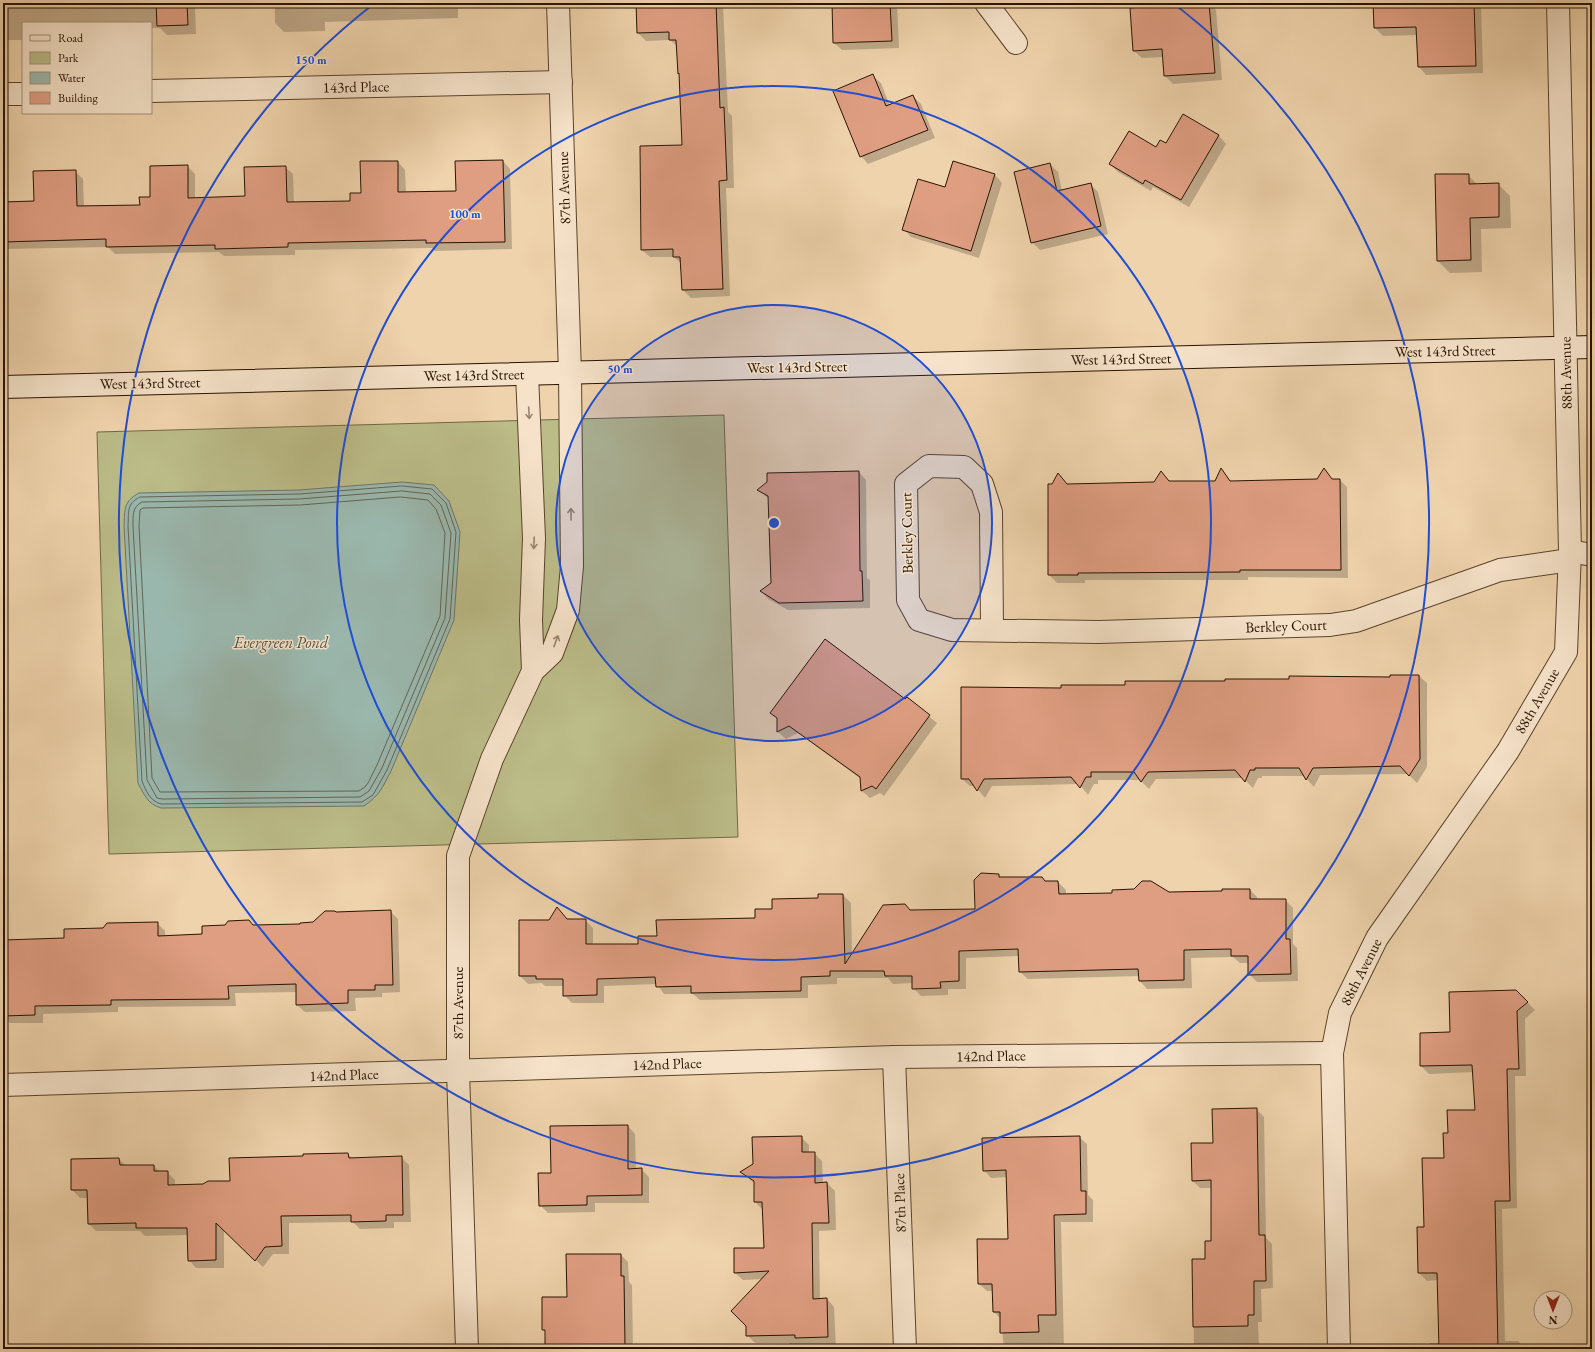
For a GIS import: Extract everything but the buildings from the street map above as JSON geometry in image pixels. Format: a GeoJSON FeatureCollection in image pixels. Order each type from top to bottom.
{"type":"FeatureCollection","features":[{"type":"Feature","properties":{"kind":"street","name":"87th Avenue"},"geometry":{"type":"LineString","coordinates":[[467,1349],[458,1071],[458,856],[492,759],[533,671],[552,653],[568,610],[572,566],[570,373],[558,3]]}},
{"type":"Feature","properties":{"kind":"street"},"geometry":{"type":"LineString","coordinates":[[986,3],[1016,43]]}},
{"type":"Feature","properties":{"kind":"street","name":"88th Avenue"},"geometry":{"type":"LineString","coordinates":[[1339,1349],[1332,1053],[1340,1013],[1377,938],[1508,751],[1566,652],[1570,556],[1558,3]]}},
{"type":"Feature","properties":{"kind":"street","name":"143rd Place"},"geometry":{"type":"LineString","coordinates":[[152,91],[561,82]]}},
{"type":"Feature","properties":{"kind":"street"},"geometry":{"type":"LineString","coordinates":[[3,94],[22,94]]}},
{"type":"Feature","properties":{"kind":"street","name":"West 143rd Street"},"geometry":{"type":"LineString","coordinates":[[3,387],[1592,348]]}},
{"type":"Feature","properties":{"kind":"street"},"geometry":{"type":"LineString","coordinates":[[527,374],[534,538],[531,620],[533,671]]}},
{"type":"Feature","properties":{"kind":"street","name":"Berkley Court"},"geometry":{"type":"LineString","coordinates":[[992,630],[991,512],[982,484],[964,467],[929,466],[906,484],[908,600],[919,620],[952,630],[1099,632],[1330,625],[1356,621],[1500,570],[1570,556],[1592,555]]}},
{"type":"Feature","properties":{"kind":"street","name":"142nd Place"},"geometry":{"type":"LineString","coordinates":[[3,1085],[894,1057],[1332,1053]]}},
{"type":"Feature","properties":{"kind":"street","name":"87th Place"},"geometry":{"type":"LineString","coordinates":[[894,1057],[905,1349]]}},
{"type":"Feature","properties":{"kind":"green space"},"geometry":{"type":"Polygon","coordinates":[[[724,415],[738,837],[109,854],[97,432],[724,415]]]}},
{"type":"Feature","properties":{"kind":"water","name":"Evergreen Pond"},"geometry":{"type":"Polygon","coordinates":[[[402,482],[434,485],[449,501],[460,532],[454,620],[391,771],[377,795],[364,806],[161,808],[152,804],[144,795],[138,783],[124,526],[127,503],[139,493],[299,490],[402,482]]]}}]}
